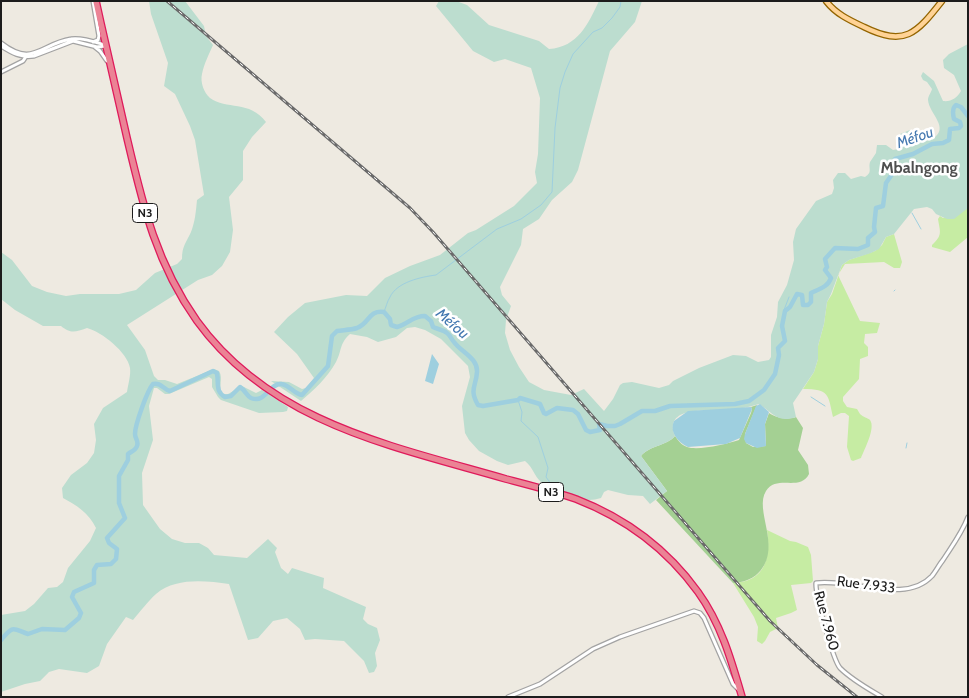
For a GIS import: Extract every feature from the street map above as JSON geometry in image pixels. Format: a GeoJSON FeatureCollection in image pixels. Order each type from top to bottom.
{"type":"FeatureCollection","features":[{"type":"Feature","properties":{"kind":"highway","name":"N3"},"geometry":{"type":"LineString","coordinates":[[94,1],[144,208],[156,247],[169,276],[197,320],[215,342],[240,367],[267,389],[308,414],[344,430],[570,497],[603,511],[642,534],[680,569],[702,597],[727,645],[741,694]]}},
{"type":"Feature","properties":{"kind":"main road"},"geometry":{"type":"LineString","coordinates":[[826,1],[836,12],[845,18],[877,34],[892,38],[910,34],[918,29],[942,1]]}},
{"type":"Feature","properties":{"kind":"street"},"geometry":{"type":"LineString","coordinates":[[93,44],[98,40],[99,36],[94,1]]}},
{"type":"Feature","properties":{"kind":"street"},"geometry":{"type":"LineString","coordinates":[[1,72],[19,63],[27,56],[71,38],[93,44],[106,45]]}},
{"type":"Feature","properties":{"kind":"street"},"geometry":{"type":"LineString","coordinates":[[1,44],[27,56]]}},
{"type":"Feature","properties":{"kind":"street"},"geometry":{"type":"LineString","coordinates":[[93,44],[104,56],[114,82]]}},
{"type":"Feature","properties":{"kind":"street","name":"Rue 7.933"},"geometry":{"type":"LineString","coordinates":[[816,583],[838,582],[904,590],[913,588],[932,576],[960,535],[968,517]]}},
{"type":"Feature","properties":{"kind":"street","name":"Rue 7.960"},"geometry":{"type":"LineString","coordinates":[[816,583],[822,615],[838,664],[860,683],[882,697]]}},
{"type":"Feature","properties":{"kind":"street"},"geometry":{"type":"LineString","coordinates":[[508,697],[540,684],[592,649],[694,611],[704,618],[733,684],[741,694]]}},
{"type":"Feature","properties":{"kind":"green space"},"geometry":{"type":"Polygon","coordinates":[[[149,1],[185,1],[204,26],[206,36],[213,45],[203,70],[202,84],[206,93],[216,102],[253,111],[266,122],[252,137],[243,151],[243,180],[229,197],[233,230],[230,252],[222,266],[212,275],[198,280],[127,325],[145,350],[154,376],[158,380],[177,384],[214,369],[219,371],[223,394],[228,394],[242,386],[256,393],[262,390],[288,407],[287,411],[283,412],[259,413],[221,400],[212,387],[212,379],[209,377],[169,394],[154,388],[149,406],[153,440],[142,473],[143,505],[160,529],[172,539],[185,543],[199,543],[208,548],[214,555],[247,558],[268,539],[277,548],[275,552],[281,568],[288,574],[292,568],[324,578],[323,588],[366,607],[363,619],[368,624],[377,628],[380,640],[375,653],[377,666],[374,672],[369,673],[364,661],[344,641],[305,640],[300,629],[287,618],[273,621],[258,638],[248,640],[229,584],[191,582],[173,585],[164,589],[153,597],[133,620],[126,617],[107,644],[99,666],[87,673],[59,669],[49,672],[40,681],[1,692],[1,615],[25,611],[48,588],[57,587],[63,582],[68,568],[90,541],[96,528],[86,514],[63,498],[62,488],[71,475],[87,463],[94,453],[96,440],[94,424],[103,408],[127,392],[130,368],[119,349],[93,330],[87,328],[73,332],[61,326],[43,326],[15,310],[1,299],[1,252],[12,260],[32,286],[47,292],[66,296],[119,294],[136,290],[155,273],[177,264],[182,259],[184,248],[191,232],[197,200],[204,195],[195,140],[190,126],[175,94],[164,86],[168,63],[151,14],[149,1]]]}},
{"type":"Feature","properties":{"kind":"green space"},"geometry":{"type":"Polygon","coordinates":[[[439,1],[456,1],[467,5],[489,25],[539,41],[549,49],[567,44],[575,39],[586,26],[599,1],[642,1],[635,22],[610,51],[578,170],[572,182],[552,200],[539,219],[523,229],[521,245],[500,287],[502,295],[511,306],[506,320],[505,333],[510,350],[529,382],[544,390],[571,395],[584,389],[604,411],[623,383],[632,382],[659,388],[669,385],[673,381],[699,368],[733,355],[746,356],[758,362],[769,360],[771,357],[771,335],[777,317],[778,302],[787,285],[794,260],[793,242],[796,229],[816,201],[832,194],[834,188],[833,180],[838,173],[845,173],[851,179],[861,176],[865,177],[870,172],[870,162],[876,153],[877,145],[886,145],[893,150],[898,149],[902,144],[900,134],[910,130],[914,132],[916,138],[924,140],[930,140],[937,135],[940,130],[938,121],[928,100],[932,89],[921,76],[923,72],[934,81],[943,101],[954,99],[961,91],[954,75],[944,68],[943,60],[949,54],[968,44],[968,208],[954,219],[947,219],[927,207],[914,209],[894,234],[886,237],[879,249],[849,260],[842,265],[827,302],[818,346],[818,359],[814,372],[793,403],[796,417],[790,419],[780,418],[759,404],[737,409],[689,412],[675,419],[673,426],[675,436],[668,442],[645,452],[641,456],[667,491],[650,504],[643,496],[628,495],[608,490],[604,492],[601,498],[594,500],[572,496],[541,482],[525,461],[508,465],[479,451],[465,433],[462,406],[470,377],[468,366],[441,339],[415,327],[407,328],[396,337],[378,342],[367,337],[350,334],[342,344],[338,358],[329,373],[301,401],[271,381],[289,382],[302,389],[306,388],[314,378],[297,354],[274,332],[288,317],[305,303],[346,295],[367,296],[385,278],[440,255],[468,233],[514,206],[537,183],[535,172],[538,154],[540,98],[531,68],[505,59],[494,62],[473,51],[436,6],[439,1]]]}},
{"type":"Feature","properties":{"kind":"green space"},"geometry":{"type":"Polygon","coordinates":[[[968,208],[968,237],[950,252],[932,247],[939,236],[938,219],[940,216],[943,218],[968,208]]]}},
{"type":"Feature","properties":{"kind":"green space"},"geometry":{"type":"Polygon","coordinates":[[[894,234],[902,262],[900,268],[894,268],[884,262],[845,264],[839,273],[842,265],[849,260],[875,251],[882,245],[886,237],[894,234]]]}},
{"type":"Feature","properties":{"kind":"green space"},"geometry":{"type":"Polygon","coordinates":[[[838,276],[860,321],[880,323],[877,333],[865,334],[864,343],[868,347],[868,356],[860,359],[859,379],[843,397],[847,407],[857,409],[861,415],[870,420],[872,428],[861,458],[853,461],[847,447],[849,416],[841,413],[833,417],[828,398],[823,392],[803,389],[814,372],[818,359],[818,346],[827,302],[838,276]]]}},
{"type":"Feature","properties":{"kind":"green space"},"geometry":{"type":"Polygon","coordinates":[[[757,405],[745,434],[746,443],[753,447],[766,446],[765,424],[769,413],[782,418],[796,417],[803,428],[798,450],[808,465],[809,474],[800,482],[776,484],[766,491],[763,499],[763,508],[769,550],[766,560],[761,570],[752,578],[733,583],[656,500],[667,491],[641,456],[645,452],[668,442],[675,436],[683,445],[692,448],[713,446],[739,440],[751,413],[751,407],[757,405]]]}},
{"type":"Feature","properties":{"kind":"green space"},"geometry":{"type":"Polygon","coordinates":[[[767,530],[808,547],[811,555],[813,581],[811,583],[791,585],[797,610],[776,618],[778,628],[770,632],[762,644],[757,641],[758,627],[754,617],[733,583],[744,582],[753,578],[764,566],[768,549],[767,530]]]}},
{"type":"Feature","properties":{"kind":"water"},"geometry":{"type":"Polygon","coordinates":[[[432,354],[439,364],[433,384],[425,381],[432,354]]]}},
{"type":"Feature","properties":{"kind":"water"},"geometry":{"type":"Polygon","coordinates":[[[760,404],[769,412],[765,424],[766,446],[757,448],[746,443],[744,439],[756,406],[760,404]]]}},
{"type":"Feature","properties":{"kind":"water"},"geometry":{"type":"Polygon","coordinates":[[[751,407],[752,409],[740,438],[726,444],[688,447],[674,433],[674,421],[688,411],[751,407]]]}},
{"type":"Feature","properties":{"kind":"waterway"},"geometry":{"type":"LineString","coordinates":[[384,312],[390,297],[398,288],[417,279],[436,275],[497,229],[521,219],[541,205],[552,192],[555,128],[560,88],[565,72],[573,54],[593,32],[602,28],[612,18],[620,7],[621,1]]}},
{"type":"Feature","properties":{"kind":"waterway","name":"Méfou"},"geometry":{"type":"LineString","coordinates":[[1,640],[14,629],[28,634],[42,629],[65,630],[79,618],[81,613],[72,597],[74,592],[94,583],[94,570],[97,565],[111,564],[116,559],[117,549],[109,543],[107,538],[125,518],[119,503],[119,476],[128,460],[128,454],[137,446],[135,434],[137,423],[153,384],[158,384],[170,391],[213,371],[217,373],[219,390],[225,397],[231,396],[240,387],[248,396],[256,399],[264,396],[273,387],[281,384],[302,395],[328,366],[332,336],[337,331],[357,328],[375,313],[384,312],[390,319],[391,325],[397,327],[417,317],[425,316],[431,321],[433,327],[448,334],[477,367],[473,391],[478,405],[483,406],[518,400],[520,398],[540,404],[546,414],[557,408],[573,410],[578,414],[586,430],[590,432],[600,430],[599,424],[615,426],[642,411],[655,411],[670,406],[735,404],[749,401],[764,390],[775,374],[779,355],[778,348],[785,341],[782,326],[785,311],[790,307],[797,294],[802,295],[803,305],[808,305],[811,302],[811,293],[828,284],[831,278],[825,270],[827,267],[825,259],[835,248],[858,249],[868,245],[868,238],[875,232],[876,208],[883,206],[886,183],[895,170],[895,159],[913,154],[932,144],[943,143],[949,140],[950,129],[961,126],[960,122],[954,119],[953,110],[956,105],[961,107],[968,116]]}},
{"type":"Feature","properties":{"kind":"waterway"},"geometry":{"type":"LineString","coordinates":[[912,213],[921,229]]}},
{"type":"Feature","properties":{"kind":"waterway"},"geometry":{"type":"LineString","coordinates":[[784,310],[789,297]]}},
{"type":"Feature","properties":{"kind":"waterway"},"geometry":{"type":"LineString","coordinates":[[811,397],[825,406]]}},
{"type":"Feature","properties":{"kind":"waterway"},"geometry":{"type":"LineString","coordinates":[[518,400],[522,412],[521,421],[538,437],[548,468],[546,477],[554,488]]}},
{"type":"Feature","properties":{"kind":"waterway"},"geometry":{"type":"LineString","coordinates":[[906,448],[907,443]]}},
{"type":"Feature","properties":{"kind":"railway"},"geometry":{"type":"LineString","coordinates":[[167,1],[410,208],[433,232],[770,621],[817,665],[857,697]]}},
{"type":"Feature","properties":{"kind":"district","name":"Mbalngong"},"geometry":{"type":"Point","coordinates":[919,168]}}]}
